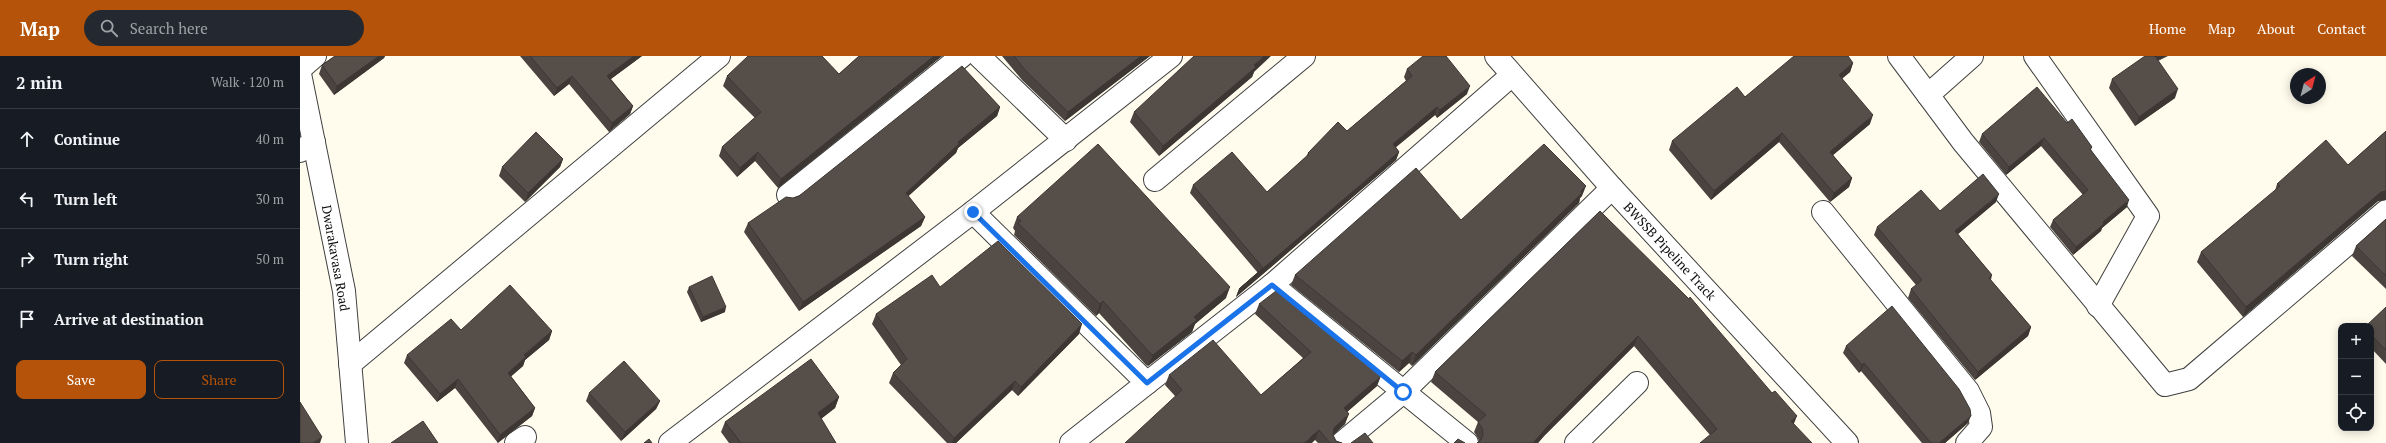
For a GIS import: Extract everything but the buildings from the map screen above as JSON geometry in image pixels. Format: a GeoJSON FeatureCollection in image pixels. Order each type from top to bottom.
{"type":"FeatureCollection","features":[{"type":"Feature","properties":{"kind":"street"},"geometry":{"type":"LineString","coordinates":[[300,69],[315,56]]}},
{"type":"Feature","properties":{"kind":"street"},"geometry":{"type":"LineString","coordinates":[[350,364],[719,56]]}},
{"type":"Feature","properties":{"kind":"street"},"geometry":{"type":"LineString","coordinates":[[788,195],[962,56]]}},
{"type":"Feature","properties":{"kind":"street"},"geometry":{"type":"LineString","coordinates":[[979,56],[1066,140]]}},
{"type":"Feature","properties":{"kind":"street"},"geometry":{"type":"LineString","coordinates":[[670,443],[973,212],[1171,56]]}},
{"type":"Feature","properties":{"kind":"street"},"geometry":{"type":"LineString","coordinates":[[1155,180],[1304,56]]}},
{"type":"Feature","properties":{"kind":"street","name":"BWSSB Pipeline Track"},"geometry":{"type":"LineString","coordinates":[[1496,56],[1612,188],[1846,443]]}},
{"type":"Feature","properties":{"kind":"street"},"geometry":{"type":"LineString","coordinates":[[1899,56],[1963,142],[2164,384],[2189,379],[2386,211]]}},
{"type":"Feature","properties":{"kind":"street"},"geometry":{"type":"LineString","coordinates":[[1928,95],[1972,56]]}},
{"type":"Feature","properties":{"kind":"street"},"geometry":{"type":"LineString","coordinates":[[2035,56],[2148,216],[2098,306]]}},
{"type":"Feature","properties":{"kind":"street","name":"Dwarakavasa Road"},"geometry":{"type":"LineString","coordinates":[[300,74],[307,146],[344,291],[357,443]]}},
{"type":"Feature","properties":{"kind":"street"},"geometry":{"type":"LineString","coordinates":[[1071,443],[1272,285],[1512,76]]}},
{"type":"Feature","properties":{"kind":"street"},"geometry":{"type":"LineString","coordinates":[[1342,443],[1403,392],[1612,188]]}},
{"type":"Feature","properties":{"kind":"street"},"geometry":{"type":"LineString","coordinates":[[973,212],[1147,383]]}},
{"type":"Feature","properties":{"kind":"street"},"geometry":{"type":"LineString","coordinates":[[1823,212],[1968,391],[1979,413],[1980,427],[1967,443]]}},
{"type":"Feature","properties":{"kind":"street"},"geometry":{"type":"LineString","coordinates":[[1272,285],[1467,443]]}},
{"type":"Feature","properties":{"kind":"street"},"geometry":{"type":"LineString","coordinates":[[1576,443],[1637,383]]}},
{"type":"Feature","properties":{"kind":"route"},"geometry":{"type":"LineString","coordinates":[[973,212],[1147,383],[1272,285],[1403,392]]}}]}
